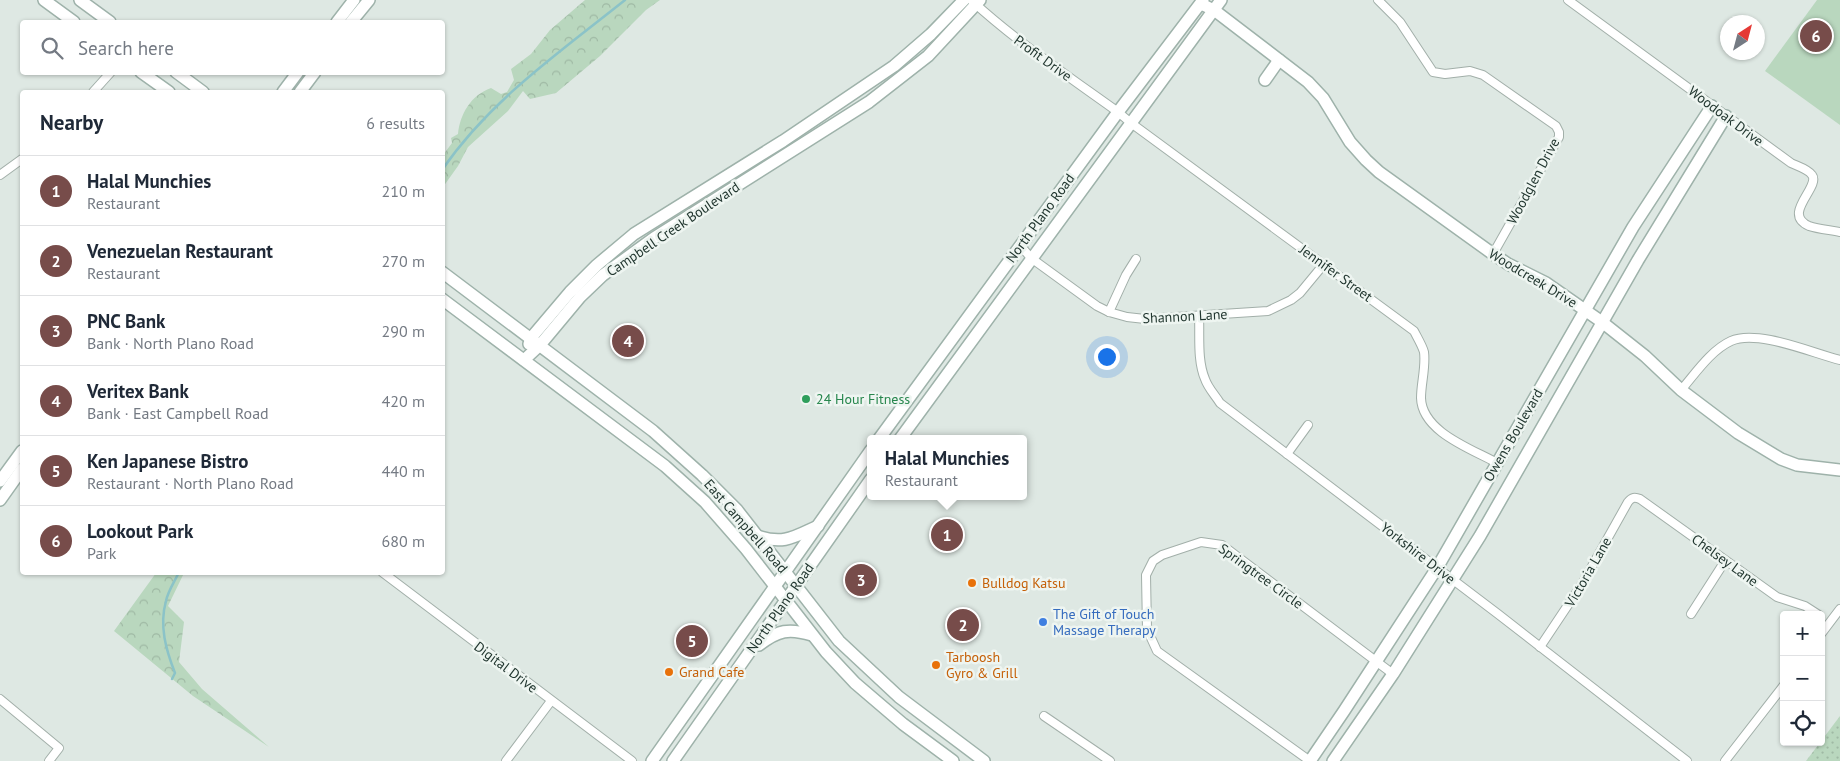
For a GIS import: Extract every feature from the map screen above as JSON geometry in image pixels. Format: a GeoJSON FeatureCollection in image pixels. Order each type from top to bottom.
{"type":"FeatureCollection","features":[{"type":"Feature","properties":{"kind":"street"},"geometry":{"type":"LineString","coordinates":[[44,0],[71,20]]}},
{"type":"Feature","properties":{"kind":"street"},"geometry":{"type":"LineString","coordinates":[[80,0],[107,20]]}},
{"type":"Feature","properties":{"kind":"street"},"geometry":{"type":"LineString","coordinates":[[339,20],[354,0]]}},
{"type":"Feature","properties":{"kind":"street"},"geometry":{"type":"LineString","coordinates":[[353,20],[369,0]]}},
{"type":"Feature","properties":{"kind":"street","name":"Campbell Creek Boulevard"},"geometry":{"type":"LineString","coordinates":[[524,360],[535,341],[570,292],[595,267],[628,240],[677,206],[748,164],[894,66],[931,34],[964,0]]}},
{"type":"Feature","properties":{"kind":"street","name":"North Plano Road"},"geometry":{"type":"LineString","coordinates":[[903,435],[1221,0]]}},
{"type":"Feature","properties":{"kind":"street","name":"Woodglen Drive"},"geometry":{"type":"LineString","coordinates":[[1378,0],[1400,22],[1433,72],[1445,74],[1470,71],[1483,74],[1556,126],[1559,132],[1559,137],[1493,254]]}},
{"type":"Feature","properties":{"kind":"street","name":"Woodoak Drive"},"geometry":{"type":"LineString","coordinates":[[1568,0],[1791,164],[1810,172],[1814,181],[1803,199],[1799,212],[1801,219],[1808,225],[1840,232]]}},
{"type":"Feature","properties":{"kind":"street","name":"Campbell Creek Boulevard"},"geometry":{"type":"LineString","coordinates":[[535,341],[603,275],[635,252],[869,102],[928,56],[976,2]]}},
{"type":"Feature","properties":{"kind":"street","name":"Profit Drive"},"geometry":{"type":"LineString","coordinates":[[976,2],[1026,46],[1118,112]]}},
{"type":"Feature","properties":{"kind":"street","name":"North Plano Road"},"geometry":{"type":"LineString","coordinates":[[882,435],[1118,112],[1202,2]]}},
{"type":"Feature","properties":{"kind":"street","name":"Woodcreek Drive"},"geometry":{"type":"LineString","coordinates":[[1202,2],[1315,88],[1339,126],[1366,160],[1493,254],[1508,264],[1546,283],[1585,309],[1645,356],[1681,390],[1738,433],[1781,459],[1797,465],[1840,470]]}},
{"type":"Feature","properties":{"kind":"street"},"geometry":{"type":"LineString","coordinates":[[1265,80],[1279,60]]}},
{"type":"Feature","properties":{"kind":"street"},"geometry":{"type":"LineString","coordinates":[[894,66],[902,76]]}},
{"type":"Feature","properties":{"kind":"street"},"geometry":{"type":"LineString","coordinates":[[95,90],[108,75]]}},
{"type":"Feature","properties":{"kind":"street"},"geometry":{"type":"LineString","coordinates":[[145,75],[166,90]]}},
{"type":"Feature","properties":{"kind":"street"},"geometry":{"type":"LineString","coordinates":[[180,75],[200,90]]}},
{"type":"Feature","properties":{"kind":"street"},"geometry":{"type":"LineString","coordinates":[[284,90],[296,75]]}},
{"type":"Feature","properties":{"kind":"street"},"geometry":{"type":"LineString","coordinates":[[301,90],[312,75]]}},
{"type":"Feature","properties":{"kind":"street","name":"Owens Boulevard"},"geometry":{"type":"LineString","coordinates":[[1310,761],[1437,568],[1633,227],[1712,106]]}},
{"type":"Feature","properties":{"kind":"street","name":"Jennifer Street"},"geometry":{"type":"LineString","coordinates":[[1118,112],[1414,331],[1424,350],[1421,400],[1425,413],[1434,426],[1447,436],[1498,463]]}},
{"type":"Feature","properties":{"kind":"street","name":"Owens Boulevard"},"geometry":{"type":"LineString","coordinates":[[1333,761],[1393,674],[1480,536],[1602,322],[1726,116]]}},
{"type":"Feature","properties":{"kind":"street"},"geometry":{"type":"LineString","coordinates":[[0,175],[20,160]]}},
{"type":"Feature","properties":{"kind":"street"},"geometry":{"type":"LineString","coordinates":[[748,164],[754,174]]}},
{"type":"Feature","properties":{"kind":"street"},"geometry":{"type":"LineString","coordinates":[[628,240],[635,252]]}},
{"type":"Feature","properties":{"kind":"street","name":"Shannon Lane"},"geometry":{"type":"LineString","coordinates":[[1020,245],[1031,258],[1097,306],[1127,317],[1145,319],[1268,311],[1291,300],[1300,293],[1324,264]]}},
{"type":"Feature","properties":{"kind":"street"},"geometry":{"type":"LineString","coordinates":[[1110,312],[1126,274],[1136,259]]}},
{"type":"Feature","properties":{"kind":"street","name":"East Campbell Road"},"geometry":{"type":"LineString","coordinates":[[445,274],[653,431],[720,492],[797,585],[840,641],[899,697],[984,761]]}},
{"type":"Feature","properties":{"kind":"street","name":"East Campbell Road"},"geometry":{"type":"LineString","coordinates":[[445,301],[665,466],[705,502],[746,549],[774,588],[812,635],[854,683],[952,761]]}},
{"type":"Feature","properties":{"kind":"street","name":"Yorkshire Drive"},"geometry":{"type":"LineString","coordinates":[[1200,316],[1201,361],[1206,381],[1220,403],[1687,761]]}},
{"type":"Feature","properties":{"kind":"street"},"geometry":{"type":"LineString","coordinates":[[1681,390],[1709,357],[1731,341],[1746,338],[1762,338],[1840,360]]}},
{"type":"Feature","properties":{"kind":"street"},"geometry":{"type":"LineString","coordinates":[[1287,454],[1308,425]]}},
{"type":"Feature","properties":{"kind":"street"},"geometry":{"type":"LineString","coordinates":[[0,500],[3,482],[20,454]]}},
{"type":"Feature","properties":{"kind":"street","name":"North Plano Road"},"geometry":{"type":"LineString","coordinates":[[652,761],[867,456]]}},
{"type":"Feature","properties":{"kind":"street"},"geometry":{"type":"LineString","coordinates":[[3,482],[20,470]]}},
{"type":"Feature","properties":{"kind":"street","name":"North Plano Road"},"geometry":{"type":"LineString","coordinates":[[673,761],[867,485]]}},
{"type":"Feature","properties":{"kind":"street","name":"Chelsey Lane"},"geometry":{"type":"LineString","coordinates":[[1635,498],[1640,499],[1777,597],[1805,606],[1813,611]]}},
{"type":"Feature","properties":{"kind":"street","name":"Victoria Lane"},"geometry":{"type":"LineString","coordinates":[[1540,647],[1579,590],[1628,502],[1635,498]]}},
{"type":"Feature","properties":{"kind":"street"},"geometry":{"type":"LineString","coordinates":[[757,536],[780,541],[819,525]]}},
{"type":"Feature","properties":{"kind":"street","name":"Springtree Circle"},"geometry":{"type":"LineString","coordinates":[[1310,761],[1157,651],[1147,629],[1146,575],[1153,561],[1162,555],[1201,542],[1212,542],[1222,545],[1393,674]]}},
{"type":"Feature","properties":{"kind":"street"},"geometry":{"type":"LineString","coordinates":[[1691,614],[1725,561]]}},
{"type":"Feature","properties":{"kind":"street","name":"Digital Drive"},"geometry":{"type":"LineString","coordinates":[[386,575],[632,761]]}},
{"type":"Feature","properties":{"kind":"street"},"geometry":{"type":"LineString","coordinates":[[1825,629],[1840,609]]}},
{"type":"Feature","properties":{"kind":"street","name":"Chelsey Lane"},"geometry":{"type":"LineString","coordinates":[[1825,618],[1831,622]]}},
{"type":"Feature","properties":{"kind":"street"},"geometry":{"type":"LineString","coordinates":[[748,654],[770,636],[780,632],[798,630],[812,635]]}},
{"type":"Feature","properties":{"kind":"street"},"geometry":{"type":"LineString","coordinates":[[1725,761],[1780,690]]}},
{"type":"Feature","properties":{"kind":"street"},"geometry":{"type":"LineString","coordinates":[[0,699],[59,748],[49,761]]}},
{"type":"Feature","properties":{"kind":"street"},"geometry":{"type":"LineString","coordinates":[[506,761],[551,701]]}},
{"type":"Feature","properties":{"kind":"street"},"geometry":{"type":"LineString","coordinates":[[1044,716],[1110,761]]}},
{"type":"Feature","properties":{"kind":"street"},"geometry":{"type":"LineString","coordinates":[[921,737],[932,722]]}},
{"type":"Feature","properties":{"kind":"green space"},"geometry":{"type":"Polygon","coordinates":[[[585,0],[660,0],[646,10],[600,56],[556,93],[530,99],[523,91],[508,111],[468,147],[445,184],[445,152],[452,143],[451,138],[458,134],[461,119],[472,100],[491,88],[501,94],[507,92],[514,80],[511,69],[531,54],[550,30],[585,0]]]}},
{"type":"Feature","properties":{"kind":"green space"},"geometry":{"type":"Polygon","coordinates":[[[1817,0],[1840,0],[1840,125],[1765,71],[1817,0]]]}},
{"type":"Feature","properties":{"kind":"green space"},"geometry":{"type":"Polygon","coordinates":[[[155,575],[183,575],[168,606],[184,622],[179,662],[202,689],[269,747],[193,696],[114,631],[155,575]]]}},
{"type":"Feature","properties":{"kind":"green space"},"geometry":{"type":"Polygon","coordinates":[[[1840,716],[1840,761],[1806,761],[1817,746],[1825,746],[1825,736],[1840,716]]]}},
{"type":"Feature","properties":{"kind":"waterway"},"geometry":{"type":"LineString","coordinates":[[445,166],[482,121],[504,99],[551,58],[625,0]]}},
{"type":"Feature","properties":{"kind":"waterway"},"geometry":{"type":"LineString","coordinates":[[172,679],[175,673],[166,647],[163,620],[167,597],[178,575]]}},
{"type":"Feature","properties":{"kind":"place","name":"Lookout Park"},"geometry":{"type":"Point","coordinates":[1816,36]}},
{"type":"Feature","properties":{"kind":"place","name":"Veritex Bank"},"geometry":{"type":"Point","coordinates":[628,341]}},
{"type":"Feature","properties":{"kind":"place","name":"24 Hour Fitness"},"geometry":{"type":"Point","coordinates":[806,399]}},
{"type":"Feature","properties":{"kind":"place","name":"Halal Munchies"},"geometry":{"type":"Point","coordinates":[947,535]}},
{"type":"Feature","properties":{"kind":"place","name":"PNC Bank"},"geometry":{"type":"Point","coordinates":[861,580]}},
{"type":"Feature","properties":{"kind":"place","name":"Bulldog Katsu"},"geometry":{"type":"Point","coordinates":[972,583]}},
{"type":"Feature","properties":{"kind":"place","name":"The Gift of Touch Massage Therapy"},"geometry":{"type":"Point","coordinates":[1043,622]}},
{"type":"Feature","properties":{"kind":"place","name":"Venezuelan Restaurant"},"geometry":{"type":"Point","coordinates":[963,625]}},
{"type":"Feature","properties":{"kind":"place","name":"Ken Japanese Bistro"},"geometry":{"type":"Point","coordinates":[692,641]}},
{"type":"Feature","properties":{"kind":"place","name":"Tarboosh Gyro & Grill"},"geometry":{"type":"Point","coordinates":[936,665]}},
{"type":"Feature","properties":{"kind":"place","name":"Grand Cafe"},"geometry":{"type":"Point","coordinates":[669,672]}}]}
